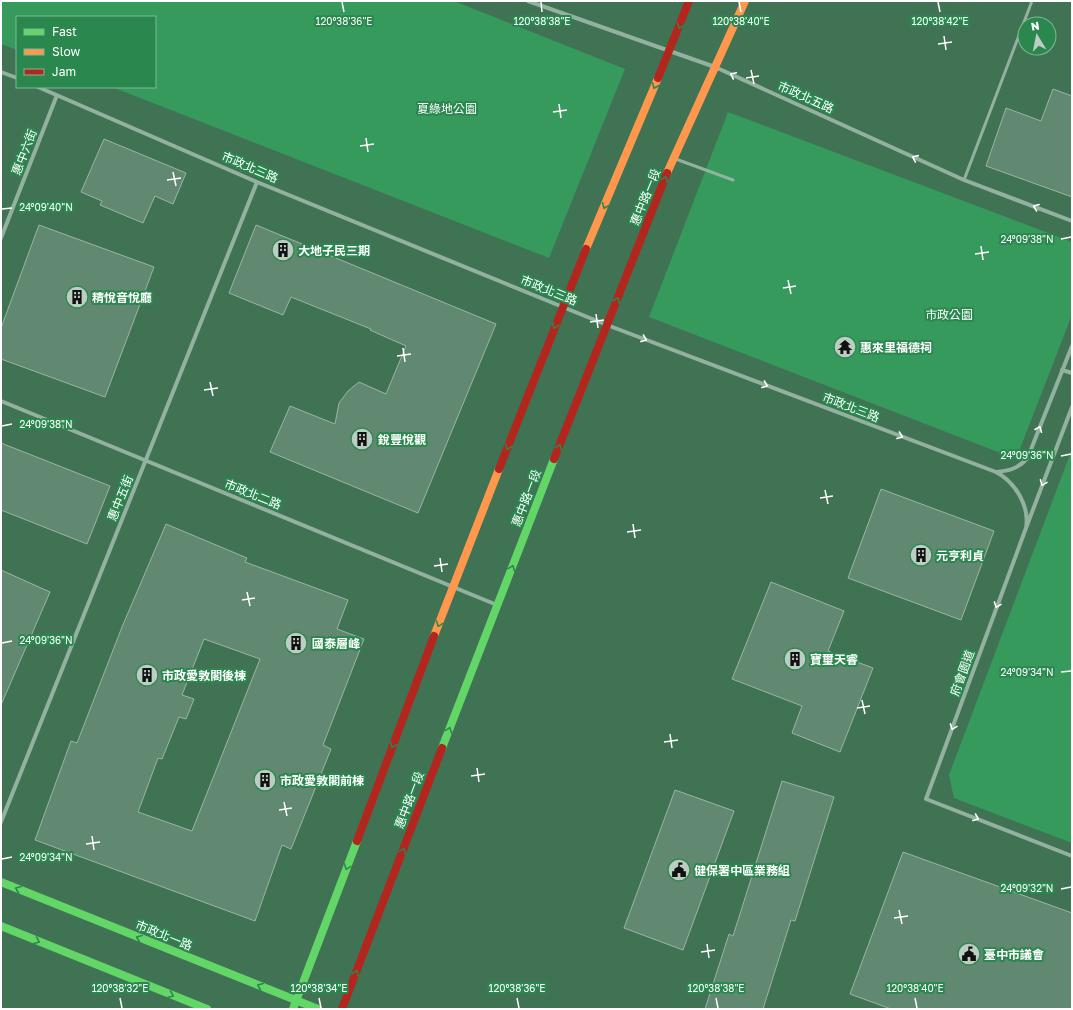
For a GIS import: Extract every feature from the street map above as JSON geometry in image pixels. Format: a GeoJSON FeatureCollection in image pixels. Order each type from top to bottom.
{"type":"FeatureCollection","features":[{"type":"Feature","properties":{"kind":"street","name":"市政北五路"},"geometry":{"type":"LineString","coordinates":[[528,1],[671,50],[715,67],[964,180],[1072,221]]}},
{"type":"Feature","properties":{"kind":"street"},"geometry":{"type":"LineString","coordinates":[[293,1009],[453,587],[562,307],[671,50],[689,1]]}},
{"type":"Feature","properties":{"kind":"street","name":"惠中路一段"},"geometry":{"type":"LineString","coordinates":[[342,1009],[497,605],[673,158],[745,1]]}},
{"type":"Feature","properties":{"kind":"street"},"geometry":{"type":"LineString","coordinates":[[1,72],[16,78]]}},
{"type":"Feature","properties":{"kind":"street","name":"市政北三路"},"geometry":{"type":"LineString","coordinates":[[40,88],[257,182],[562,307],[996,472],[1011,483],[1019,496],[1026,516],[1026,528]]}},
{"type":"Feature","properties":{"kind":"street","name":"惠中六街"},"geometry":{"type":"LineString","coordinates":[[1,238],[57,95]]}},
{"type":"Feature","properties":{"kind":"street","name":"惠中五街"},"geometry":{"type":"LineString","coordinates":[[1,822],[257,182]]}},
{"type":"Feature","properties":{"kind":"street"},"geometry":{"type":"LineString","coordinates":[[996,472],[1012,469],[1021,464],[1028,457],[1072,346]]}},
{"type":"Feature","properties":{"kind":"street"},"geometry":{"type":"LineString","coordinates":[[1062,370],[1072,373]]}},
{"type":"Feature","properties":{"kind":"street","name":"市政北二路"},"geometry":{"type":"LineString","coordinates":[[1,401],[497,605]]}},
{"type":"Feature","properties":{"kind":"street","name":"府會園道"},"geometry":{"type":"LineString","coordinates":[[1072,407],[926,799],[1072,856]]}},
{"type":"Feature","properties":{"kind":"street","name":"市政北一路"},"geometry":{"type":"LineString","coordinates":[[1,882],[318,1009]]}},
{"type":"Feature","properties":{"kind":"street"},"geometry":{"type":"LineString","coordinates":[[1,926],[207,1009]]}},
{"type":"Feature","properties":{"kind":"lane"},"geometry":{"type":"LineString","coordinates":[[964,180],[1032,1]]}},
{"type":"Feature","properties":{"kind":"lane"},"geometry":{"type":"LineString","coordinates":[[673,158],[733,180]]}},
{"type":"Feature","properties":{"kind":"green space","name":"夏綠地公園"},"geometry":{"type":"Polygon","coordinates":[[[1,1],[454,1],[625,69],[549,258],[115,88],[156,88],[156,16],[16,16],[16,50],[1,44],[1,1]]]}},
{"type":"Feature","properties":{"kind":"green space","name":"市政公園"},"geometry":{"type":"Polygon","coordinates":[[[728,112],[1072,242],[1072,315],[1016,459],[649,317],[728,112]]]}},
{"type":"Feature","properties":{"kind":"green space"},"geometry":{"type":"Polygon","coordinates":[[[1072,449],[1072,843],[954,798],[949,775],[1072,449]]]}},
{"type":"Feature","properties":{"kind":"building"},"geometry":{"type":"Polygon","coordinates":[[[1053,89],[1072,96],[1072,197],[986,166],[1006,108],[1041,121],[1053,89]]]}},
{"type":"Feature","properties":{"kind":"building"},"geometry":{"type":"Polygon","coordinates":[[[104,139],[186,173],[173,204],[155,196],[143,223],[100,205],[102,201],[81,192],[104,139]]]}},
{"type":"Feature","properties":{"kind":"building","name":"精悅音悅廳"},"geometry":{"type":"Polygon","coordinates":[[[39,225],[154,267],[105,397],[1,359],[1,328],[39,225]]]}},
{"type":"Feature","properties":{"kind":"building"},"geometry":{"type":"Polygon","coordinates":[[[256,225],[496,324],[418,513],[270,452],[290,406],[335,424],[339,403],[348,391],[359,382],[386,394],[406,346],[370,330],[371,329],[291,297],[283,315],[229,293],[256,225]]]}},
{"type":"Feature","properties":{"kind":"building"},"geometry":{"type":"Polygon","coordinates":[[[1,443],[110,486],[87,544],[1,510],[1,443]]]}},
{"type":"Feature","properties":{"kind":"building","name":"元亨利貞"},"geometry":{"type":"Polygon","coordinates":[[[881,489],[994,531],[961,620],[848,578],[881,489]]]}},
{"type":"Feature","properties":{"kind":"building"},"geometry":{"type":"Polygon","coordinates":[[[166,524],[247,558],[245,562],[348,600],[337,629],[364,639],[323,745],[331,749],[291,849],[282,845],[255,921],[35,840],[71,741],[77,743],[122,627],[166,524]],[[204,639],[182,695],[194,699],[186,719],[179,717],[162,759],[158,758],[138,812],[192,831],[260,659],[204,639]]]}},
{"type":"Feature","properties":{"kind":"building"},"geometry":{"type":"Polygon","coordinates":[[[1,570],[50,592],[1,705],[1,570]]]}},
{"type":"Feature","properties":{"kind":"building","name":"寶璽天睿"},"geometry":{"type":"Polygon","coordinates":[[[771,582],[844,611],[828,651],[873,668],[840,752],[792,733],[802,706],[732,679],[771,582]]]}},
{"type":"Feature","properties":{"kind":"building"},"geometry":{"type":"Polygon","coordinates":[[[782,781],[834,797],[795,921],[791,920],[763,1009],[705,1009],[729,934],[733,936],[782,781]]]}},
{"type":"Feature","properties":{"kind":"building","name":"健保署中區業務組"},"geometry":{"type":"Polygon","coordinates":[[[675,790],[734,811],[683,950],[624,928],[675,790]]]}},
{"type":"Feature","properties":{"kind":"building","name":"臺中市議會"},"geometry":{"type":"Polygon","coordinates":[[[903,852],[1072,913],[1072,1009],[891,1009],[850,994],[903,852]]]}},
{"type":"Feature","properties":{"kind":"traffic: fast"},"geometry":{"type":"LineString","coordinates":[[442,748],[554,459]]}},
{"type":"Feature","properties":{"kind":"traffic: fast"},"geometry":{"type":"LineString","coordinates":[[293,1009],[357,841]]}},
{"type":"Feature","properties":{"kind":"traffic: fast"},"geometry":{"type":"LineString","coordinates":[[1,882],[318,1009]]}},
{"type":"Feature","properties":{"kind":"traffic: fast"},"geometry":{"type":"LineString","coordinates":[[1,926],[207,1009]]}},
{"type":"Feature","properties":{"kind":"traffic: slow"},"geometry":{"type":"LineString","coordinates":[[667,173],[745,1]]}},
{"type":"Feature","properties":{"kind":"traffic: slow"},"geometry":{"type":"LineString","coordinates":[[586,249],[658,78]]}},
{"type":"Feature","properties":{"kind":"traffic: slow"},"geometry":{"type":"LineString","coordinates":[[434,636],[499,469]]}},
{"type":"Feature","properties":{"kind":"traffic: jam"},"geometry":{"type":"LineString","coordinates":[[658,78],[689,1]]}},
{"type":"Feature","properties":{"kind":"traffic: jam"},"geometry":{"type":"LineString","coordinates":[[554,459],[667,173]]}},
{"type":"Feature","properties":{"kind":"traffic: jam"},"geometry":{"type":"LineString","coordinates":[[499,469],[586,249]]}},
{"type":"Feature","properties":{"kind":"traffic: jam"},"geometry":{"type":"LineString","coordinates":[[357,841],[434,636]]}},
{"type":"Feature","properties":{"kind":"traffic: jam"},"geometry":{"type":"LineString","coordinates":[[342,1009],[442,748]]}},
{"type":"Feature","properties":{"kind":"place","name":"大地子民三期"},"geometry":{"type":"Point","coordinates":[283,250]}},
{"type":"Feature","properties":{"kind":"place","name":"精悅音悅廳"},"geometry":{"type":"Point","coordinates":[77,297]}},
{"type":"Feature","properties":{"kind":"place","name":"惠來里福德祠"},"geometry":{"type":"Point","coordinates":[845,347]}},
{"type":"Feature","properties":{"kind":"place","name":"銳豐悅觀"},"geometry":{"type":"Point","coordinates":[362,439]}},
{"type":"Feature","properties":{"kind":"place","name":"元亨利貞"},"geometry":{"type":"Point","coordinates":[921,555]}},
{"type":"Feature","properties":{"kind":"place","name":"國泰層峰"},"geometry":{"type":"Point","coordinates":[296,643]}},
{"type":"Feature","properties":{"kind":"place","name":"寶璽天睿"},"geometry":{"type":"Point","coordinates":[795,659]}},
{"type":"Feature","properties":{"kind":"place","name":"市政愛敦閣後棟"},"geometry":{"type":"Point","coordinates":[147,675]}},
{"type":"Feature","properties":{"kind":"place","name":"市政愛敦閣前棟"},"geometry":{"type":"Point","coordinates":[265,780]}},
{"type":"Feature","properties":{"kind":"place","name":"健保署中區業務組"},"geometry":{"type":"Point","coordinates":[679,870]}},
{"type":"Feature","properties":{"kind":"place","name":"臺中市議會"},"geometry":{"type":"Point","coordinates":[969,954]}}]}
